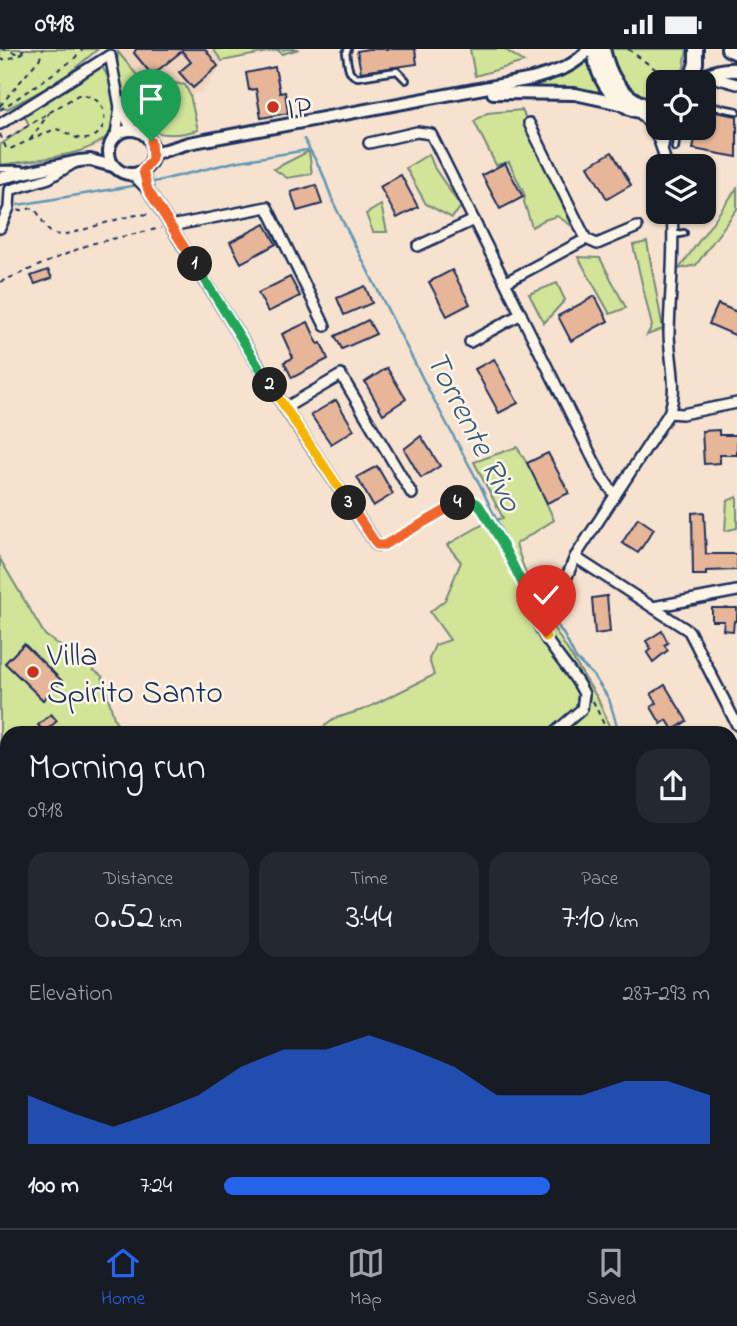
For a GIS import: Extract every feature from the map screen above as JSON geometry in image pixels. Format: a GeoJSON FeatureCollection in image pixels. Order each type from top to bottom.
{"type":"FeatureCollection","features":[{"type":"Feature","properties":{"kind":"main road"},"geometry":{"type":"LineString","coordinates":[[592,49],[604,82],[621,104],[646,112]]}},
{"type":"Feature","properties":{"kind":"main road"},"geometry":{"type":"LineString","coordinates":[[603,49],[611,75],[619,89],[646,105]]}},
{"type":"Feature","properties":{"kind":"main road"},"geometry":{"type":"LineString","coordinates":[[694,70],[696,49]]}},
{"type":"Feature","properties":{"kind":"main road"},"geometry":{"type":"LineString","coordinates":[[728,49],[737,53]]}},
{"type":"Feature","properties":{"kind":"main road"},"geometry":{"type":"LineString","coordinates":[[716,73],[726,69],[737,69]]}},
{"type":"Feature","properties":{"kind":"street"},"geometry":{"type":"LineString","coordinates":[[153,154],[174,146],[506,86],[562,70],[579,61],[592,49]]}},
{"type":"Feature","properties":{"kind":"street"},"geometry":{"type":"LineString","coordinates":[[0,124],[111,51],[120,107],[116,135],[109,146],[49,179],[10,190],[7,214],[0,228]]}},
{"type":"Feature","properties":{"kind":"street"},"geometry":{"type":"LineString","coordinates":[[716,81],[737,83]]}},
{"type":"Feature","properties":{"kind":"street"},"geometry":{"type":"LineString","coordinates":[[463,94],[575,94],[621,104]]}},
{"type":"Feature","properties":{"kind":"street"},"geometry":{"type":"LineString","coordinates":[[120,107],[132,129],[174,146]]}},
{"type":"Feature","properties":{"kind":"street"},"geometry":{"type":"LineString","coordinates":[[637,110],[655,129],[664,154]]}},
{"type":"Feature","properties":{"kind":"street"},"geometry":{"type":"LineString","coordinates":[[530,123],[586,239],[597,244],[637,227]]}},
{"type":"Feature","properties":{"kind":"street"},"geometry":{"type":"LineString","coordinates":[[116,135],[132,129]]}},
{"type":"Feature","properties":{"kind":"street"},"geometry":{"type":"LineString","coordinates":[[369,143],[417,132],[431,134],[603,477],[615,495]]}},
{"type":"Feature","properties":{"kind":"street"},"geometry":{"type":"LineString","coordinates":[[128,174],[143,171],[150,164],[153,154],[151,141],[147,136]]}},
{"type":"Feature","properties":{"kind":"street"},"geometry":{"type":"LineString","coordinates":[[663,148],[664,140]]}},
{"type":"Feature","properties":{"kind":"street"},"geometry":{"type":"LineString","coordinates":[[109,146],[113,166]]}},
{"type":"Feature","properties":{"kind":"street"},"geometry":{"type":"LineString","coordinates":[[0,179],[84,160],[113,166],[148,190]]}},
{"type":"Feature","properties":{"kind":"street"},"geometry":{"type":"LineString","coordinates":[[143,171],[148,190],[168,226],[377,545]]}},
{"type":"Feature","properties":{"kind":"street"},"geometry":{"type":"LineString","coordinates":[[168,226],[267,207],[325,326]]}},
{"type":"Feature","properties":{"kind":"street"},"geometry":{"type":"LineString","coordinates":[[418,246],[474,219]]}},
{"type":"Feature","properties":{"kind":"street"},"geometry":{"type":"LineString","coordinates":[[562,726],[582,709],[584,694],[537,621],[539,614],[554,603],[575,557],[670,413],[675,391],[669,332],[673,224]]}},
{"type":"Feature","properties":{"kind":"street"},"geometry":{"type":"LineString","coordinates":[[506,282],[586,239]]}},
{"type":"Feature","properties":{"kind":"street"},"geometry":{"type":"LineString","coordinates":[[470,342],[521,313]]}},
{"type":"Feature","properties":{"kind":"street"},"geometry":{"type":"LineString","coordinates":[[285,408],[341,376],[412,494]]}},
{"type":"Feature","properties":{"kind":"street"},"geometry":{"type":"LineString","coordinates":[[670,413],[682,414],[737,403]]}},
{"type":"Feature","properties":{"kind":"street"},"geometry":{"type":"LineString","coordinates":[[575,557],[689,631],[737,725]]}},
{"type":"Feature","properties":{"kind":"street"},"geometry":{"type":"LineString","coordinates":[[653,607],[737,591]]}},
{"type":"Feature","properties":{"kind":"lane"},"geometry":{"type":"LineString","coordinates":[[348,49],[346,53],[353,76],[397,71],[406,80]]}},
{"type":"Feature","properties":{"kind":"lane"},"geometry":{"type":"LineString","coordinates":[[716,108],[737,111]]}},
{"type":"Feature","properties":{"kind":"lane"},"geometry":{"type":"LineString","coordinates":[[675,148],[676,140]]}},
{"type":"Feature","properties":{"kind":"lane"},"geometry":{"type":"LineString","coordinates":[[0,169],[37,169]]}},
{"type":"Feature","properties":{"kind":"lane"},"geometry":{"type":"LineString","coordinates":[[673,235],[684,233]]}},
{"type":"Feature","properties":{"kind":"path"},"geometry":{"type":"LineString","coordinates":[[2,49],[16,53],[28,49]]}},
{"type":"Feature","properties":{"kind":"path"},"geometry":{"type":"LineString","coordinates":[[0,60],[15,57],[28,49]]}},
{"type":"Feature","properties":{"kind":"path"},"geometry":{"type":"LineString","coordinates":[[0,108],[40,58],[43,49]]}},
{"type":"Feature","properties":{"kind":"path"},"geometry":{"type":"LineString","coordinates":[[0,108],[73,60],[83,49]]}},
{"type":"Feature","properties":{"kind":"path"},"geometry":{"type":"LineString","coordinates":[[628,49],[656,70]]}},
{"type":"Feature","properties":{"kind":"path"},"geometry":{"type":"LineString","coordinates":[[0,134],[3,141],[6,148],[10,149],[55,129],[76,138],[91,138],[102,128],[105,118],[102,105],[92,97],[84,95],[71,99],[3,141]]}},
{"type":"Feature","properties":{"kind":"path"},"geometry":{"type":"LineString","coordinates":[[29,141],[50,111]]}},
{"type":"Feature","properties":{"kind":"path"},"geometry":{"type":"LineString","coordinates":[[7,214],[33,208],[40,213],[48,230],[55,235],[66,235],[141,213],[153,215],[168,226]]}},
{"type":"Feature","properties":{"kind":"path"},"geometry":{"type":"LineString","coordinates":[[0,282],[90,244],[168,226]]}},
{"type":"Feature","properties":{"kind":"path"},"geometry":{"type":"LineString","coordinates":[[377,545],[384,545],[461,501],[475,501],[502,543],[539,614]]}},
{"type":"Feature","properties":{"kind":"path"},"geometry":{"type":"LineString","coordinates":[[591,696],[605,726]]}},
{"type":"Feature","properties":{"kind":"shaded area"},"geometry":{"type":"Polygon","coordinates":[[[120,49],[213,49],[222,61],[220,68],[202,92],[190,95],[185,85],[145,85],[118,52],[120,49]]]}},
{"type":"Feature","properties":{"kind":"green space"},"geometry":{"type":"Polygon","coordinates":[[[0,49],[98,49],[60,81],[7,109],[0,108],[0,49]]]}},
{"type":"Feature","properties":{"kind":"green space"},"geometry":{"type":"Polygon","coordinates":[[[213,49],[299,49],[282,54],[278,50],[222,61],[213,49]]]}},
{"type":"Feature","properties":{"kind":"green space"},"geometry":{"type":"Polygon","coordinates":[[[470,49],[504,49],[524,62],[475,76],[470,49]]]}},
{"type":"Feature","properties":{"kind":"green space"},"geometry":{"type":"Polygon","coordinates":[[[609,49],[687,49],[683,70],[646,70],[646,95],[642,96],[629,87],[617,71],[609,49]]]}},
{"type":"Feature","properties":{"kind":"green space"},"geometry":{"type":"Polygon","coordinates":[[[118,52],[145,85],[168,82],[185,85],[198,130],[160,133],[141,124],[134,116],[123,90],[118,52]]]}},
{"type":"Feature","properties":{"kind":"green space"},"geometry":{"type":"Polygon","coordinates":[[[589,57],[608,95],[512,88],[575,70],[589,57]]]}},
{"type":"Feature","properties":{"kind":"green space"},"geometry":{"type":"Polygon","coordinates":[[[101,66],[110,83],[116,116],[109,135],[97,144],[65,155],[0,165],[0,145],[29,125],[24,115],[101,66]]]}},
{"type":"Feature","properties":{"kind":"green space"},"geometry":{"type":"Polygon","coordinates":[[[522,110],[572,226],[557,216],[532,227],[524,202],[525,196],[509,162],[496,165],[474,121],[487,113],[522,110]]]}},
{"type":"Feature","properties":{"kind":"green space"},"geometry":{"type":"Polygon","coordinates":[[[309,151],[312,174],[287,178],[274,169],[309,151]]]}},
{"type":"Feature","properties":{"kind":"green space"},"geometry":{"type":"Polygon","coordinates":[[[429,154],[435,169],[461,207],[452,218],[426,204],[406,168],[429,154]]]}},
{"type":"Feature","properties":{"kind":"green space"},"geometry":{"type":"Polygon","coordinates":[[[737,188],[737,209],[696,265],[679,269],[711,224],[716,224],[716,217],[737,188]]]}},
{"type":"Feature","properties":{"kind":"green space"},"geometry":{"type":"Polygon","coordinates":[[[381,205],[387,232],[373,232],[366,214],[381,205]]]}},
{"type":"Feature","properties":{"kind":"green space"},"geometry":{"type":"Polygon","coordinates":[[[647,242],[663,329],[647,335],[652,326],[633,245],[647,242]]]}},
{"type":"Feature","properties":{"kind":"green space"},"geometry":{"type":"Polygon","coordinates":[[[578,257],[600,258],[626,308],[610,314],[578,257]]]}},
{"type":"Feature","properties":{"kind":"green space"},"geometry":{"type":"Polygon","coordinates":[[[557,283],[565,300],[544,323],[529,294],[557,283]]]}},
{"type":"Feature","properties":{"kind":"green space"},"geometry":{"type":"Polygon","coordinates":[[[517,447],[534,475],[554,520],[516,544],[536,605],[545,614],[598,699],[609,726],[325,726],[336,718],[365,709],[434,675],[429,659],[435,645],[450,640],[430,612],[445,600],[461,562],[447,545],[489,521],[503,518],[474,462],[517,447]]]}},
{"type":"Feature","properties":{"kind":"green space"},"geometry":{"type":"Polygon","coordinates":[[[737,497],[737,528],[725,531],[727,501],[737,497]]]}},
{"type":"Feature","properties":{"kind":"green space"},"geometry":{"type":"Polygon","coordinates":[[[0,559],[45,635],[102,676],[118,726],[0,726],[0,559]],[[24,644],[5,663],[43,700],[61,681],[24,644]]]}},
{"type":"Feature","properties":{"kind":"building"},"geometry":{"type":"Polygon","coordinates":[[[136,49],[205,49],[218,66],[193,88],[179,72],[191,62],[182,51],[152,75],[134,53],[136,49]]]}},
{"type":"Feature","properties":{"kind":"building"},"geometry":{"type":"Polygon","coordinates":[[[415,49],[417,64],[361,72],[357,51],[415,49]]]}},
{"type":"Feature","properties":{"kind":"building"},"geometry":{"type":"Polygon","coordinates":[[[275,67],[280,93],[285,92],[288,113],[261,118],[256,89],[249,90],[246,73],[275,67]]]}},
{"type":"Feature","properties":{"kind":"building"},"geometry":{"type":"Polygon","coordinates":[[[716,112],[737,116],[737,157],[693,149],[695,140],[716,140],[716,112]]]}},
{"type":"Feature","properties":{"kind":"building"},"geometry":{"type":"Polygon","coordinates":[[[612,152],[631,185],[607,199],[588,166],[612,152]]]}},
{"type":"Feature","properties":{"kind":"building"},"geometry":{"type":"Polygon","coordinates":[[[505,163],[523,197],[500,209],[482,175],[505,163]]]}},
{"type":"Feature","properties":{"kind":"building"},"geometry":{"type":"Polygon","coordinates":[[[401,175],[418,207],[397,218],[380,187],[401,175]]]}},
{"type":"Feature","properties":{"kind":"building"},"geometry":{"type":"Polygon","coordinates":[[[316,185],[322,204],[297,211],[291,192],[316,185]]]}},
{"type":"Feature","properties":{"kind":"building"},"geometry":{"type":"Polygon","coordinates":[[[265,224],[276,244],[241,263],[230,242],[265,224]]]}},
{"type":"Feature","properties":{"kind":"building"},"geometry":{"type":"Polygon","coordinates":[[[48,270],[52,278],[35,284],[31,276],[48,270]]]}},
{"type":"Feature","properties":{"kind":"building"},"geometry":{"type":"Polygon","coordinates":[[[452,270],[470,304],[447,316],[429,282],[452,270]]]}},
{"type":"Feature","properties":{"kind":"building"},"geometry":{"type":"Polygon","coordinates":[[[290,277],[300,296],[268,312],[258,293],[290,277]]]}},
{"type":"Feature","properties":{"kind":"building"},"geometry":{"type":"Polygon","coordinates":[[[365,286],[372,303],[344,315],[337,298],[365,286]]]}},
{"type":"Feature","properties":{"kind":"building"},"geometry":{"type":"Polygon","coordinates":[[[595,296],[608,321],[571,341],[558,316],[595,296]]]}},
{"type":"Feature","properties":{"kind":"building"},"geometry":{"type":"Polygon","coordinates":[[[718,304],[737,312],[737,336],[709,324],[718,304]]]}},
{"type":"Feature","properties":{"kind":"building"},"geometry":{"type":"Polygon","coordinates":[[[368,320],[376,334],[342,349],[335,336],[368,320]]]}},
{"type":"Feature","properties":{"kind":"building"},"geometry":{"type":"Polygon","coordinates":[[[308,322],[328,359],[292,378],[284,362],[293,358],[282,334],[308,322]]]}},
{"type":"Feature","properties":{"kind":"building"},"geometry":{"type":"Polygon","coordinates":[[[494,359],[518,403],[499,413],[475,369],[494,359]]]}},
{"type":"Feature","properties":{"kind":"building"},"geometry":{"type":"Polygon","coordinates":[[[387,368],[406,399],[383,414],[365,382],[387,368]]]}},
{"type":"Feature","properties":{"kind":"building"},"geometry":{"type":"Polygon","coordinates":[[[336,400],[354,430],[331,444],[311,415],[336,400]]]}},
{"type":"Feature","properties":{"kind":"building"},"geometry":{"type":"Polygon","coordinates":[[[719,430],[719,435],[737,435],[737,455],[720,455],[720,463],[704,464],[702,431],[719,430]]]}},
{"type":"Feature","properties":{"kind":"building"},"geometry":{"type":"Polygon","coordinates":[[[421,436],[440,466],[421,478],[404,449],[421,436]]]}},
{"type":"Feature","properties":{"kind":"building"},"geometry":{"type":"Polygon","coordinates":[[[548,453],[569,493],[547,503],[527,463],[548,453]]]}},
{"type":"Feature","properties":{"kind":"building"},"geometry":{"type":"Polygon","coordinates":[[[377,466],[393,494],[373,506],[357,477],[377,466]]]}},
{"type":"Feature","properties":{"kind":"building"},"geometry":{"type":"Polygon","coordinates":[[[704,512],[706,554],[737,554],[737,570],[706,571],[706,575],[693,575],[692,513],[704,512]]]}},
{"type":"Feature","properties":{"kind":"building"},"geometry":{"type":"Polygon","coordinates":[[[638,518],[654,529],[638,553],[622,543],[638,518]]]}},
{"type":"Feature","properties":{"kind":"building"},"geometry":{"type":"Polygon","coordinates":[[[607,596],[610,632],[595,634],[592,598],[607,596]]]}},
{"type":"Feature","properties":{"kind":"building"},"geometry":{"type":"Polygon","coordinates":[[[712,608],[737,608],[737,621],[734,621],[733,631],[723,630],[724,621],[712,621],[712,608]]]}},
{"type":"Feature","properties":{"kind":"building"},"geometry":{"type":"Polygon","coordinates":[[[662,631],[668,643],[664,645],[668,650],[653,662],[647,653],[651,649],[646,641],[662,631]]]}},
{"type":"Feature","properties":{"kind":"building","name":"Villa Spirito Santo"},"geometry":{"type":"Polygon","coordinates":[[[24,644],[62,681],[43,700],[5,663],[24,644]]]}},
{"type":"Feature","properties":{"kind":"building"},"geometry":{"type":"Polygon","coordinates":[[[665,685],[687,721],[679,726],[671,726],[667,720],[661,724],[651,707],[657,703],[651,694],[665,685]]]}},
{"type":"Feature","properties":{"kind":"building"},"geometry":{"type":"Polygon","coordinates":[[[51,714],[57,721],[51,726],[38,725],[51,714]]]}},
{"type":"Feature","properties":{"kind":"waterway","name":"Torrente Rivo"},"geometry":{"type":"LineString","coordinates":[[304,139],[428,389],[481,487],[521,572],[564,635],[576,659],[593,675],[609,699],[617,726]]}},
{"type":"Feature","properties":{"kind":"waterway"},"geometry":{"type":"LineString","coordinates":[[154,182],[234,162],[307,150]]}},
{"type":"Feature","properties":{"kind":"waterway"},"geometry":{"type":"LineString","coordinates":[[18,205],[138,185]]}},
{"type":"Feature","properties":{"kind":"place","name":"IP"},"geometry":{"type":"Point","coordinates":[273,107]}},
{"type":"Feature","properties":{"kind":"place","name":"Villa Spirito Santo"},"geometry":{"type":"Point","coordinates":[33,672]}},
{"type":"Feature","properties":{"kind":"route"},"geometry":{"type":"LineString","coordinates":[[151,141],[152,159],[143,171],[148,190],[285,408],[377,545],[384,545],[461,501],[475,501],[502,543],[546,637]]}}]}
